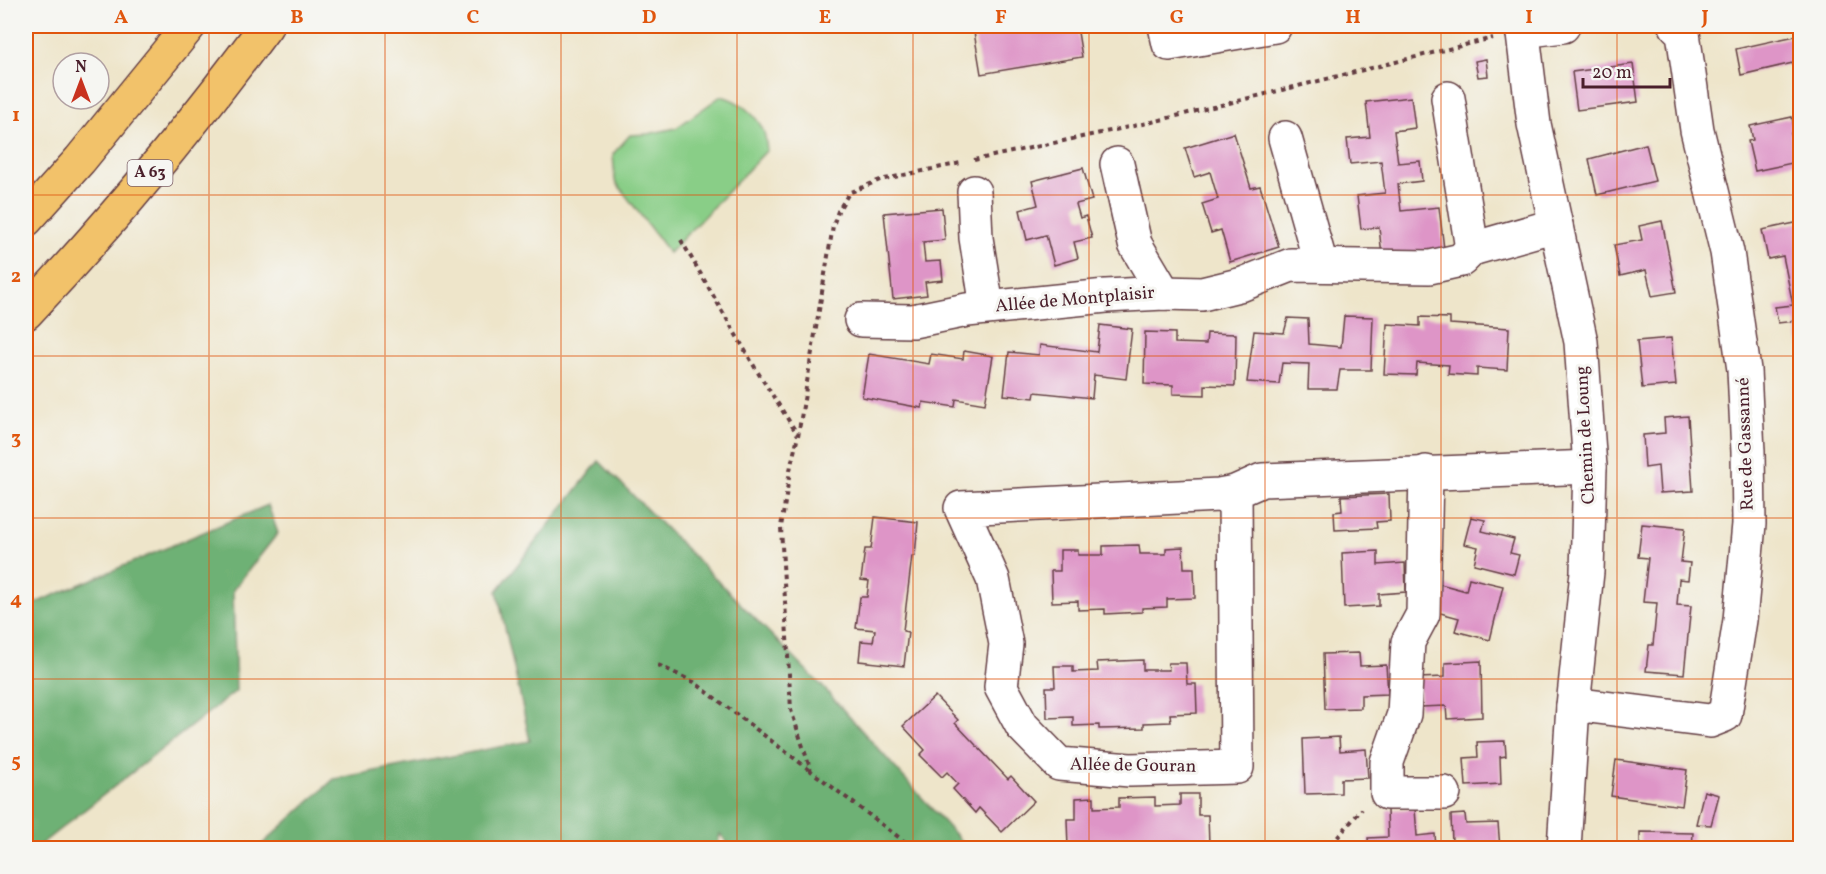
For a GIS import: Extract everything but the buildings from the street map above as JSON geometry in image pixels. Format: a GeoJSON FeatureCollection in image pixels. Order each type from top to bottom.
{"type":"FeatureCollection","features":[{"type":"Feature","properties":{"kind":"highway"},"geometry":{"type":"LineString","coordinates":[[26,220],[80,160],[189,26]]}},
{"type":"Feature","properties":{"kind":"highway","name":"A 63"},"geometry":{"type":"LineString","coordinates":[[26,313],[122,207],[216,94],[266,26]]}},
{"type":"Feature","properties":{"kind":"street"},"geometry":{"type":"LineString","coordinates":[[1165,26],[1169,44],[1275,26]]}},
{"type":"Feature","properties":{"kind":"street"},"geometry":{"type":"LineString","coordinates":[[1522,28],[1563,26]]}},
{"type":"Feature","properties":{"kind":"street","name":"Rue de Gassanné"},"geometry":{"type":"LineString","coordinates":[[1572,706],[1589,706],[1710,721],[1725,715],[1740,620],[1749,524],[1749,452],[1744,370],[1727,252],[1697,130],[1683,33],[1676,26]]}},
{"type":"Feature","properties":{"kind":"street","name":"Chemin de Loung"},"geometry":{"type":"LineString","coordinates":[[1522,28],[1534,124],[1581,342],[1590,467],[1587,572],[1572,706],[1564,849]]}},
{"type":"Feature","properties":{"kind":"street"},"geometry":{"type":"LineString","coordinates":[[1448,98],[1472,249]]}},
{"type":"Feature","properties":{"kind":"street"},"geometry":{"type":"LineString","coordinates":[[1285,138],[1321,265]]}},
{"type":"Feature","properties":{"kind":"street","name":"Allée de Montplaisir"},"geometry":{"type":"LineString","coordinates":[[1117,164],[1135,244],[1164,293]]}},
{"type":"Feature","properties":{"kind":"street","name":"Allée de Montplaisir"},"geometry":{"type":"LineString","coordinates":[[974,192],[976,238],[987,307]]}},
{"type":"Feature","properties":{"kind":"street","name":"Allée de Montplaisir"},"geometry":{"type":"LineString","coordinates":[[861,320],[913,321],[987,307],[1106,296],[1202,294],[1243,284],[1291,265],[1430,267],[1461,260],[1472,249],[1556,225]]}},
{"type":"Feature","properties":{"kind":"street","name":"Allée de Gouran"},"geometry":{"type":"LineString","coordinates":[[1234,492],[1237,767],[1130,770],[1059,764],[1022,726],[1001,687],[1006,644],[993,579],[962,508],[1219,495],[1234,492],[1262,480],[1590,467]]}},
{"type":"Feature","properties":{"kind":"street"},"geometry":{"type":"LineString","coordinates":[[1426,472],[1423,614],[1408,642],[1404,714],[1387,762],[1387,793],[1443,793]]}},
{"type":"Feature","properties":{"kind":"path"},"geometry":{"type":"LineString","coordinates":[[681,240],[798,436]]}},
{"type":"Feature","properties":{"kind":"path"},"geometry":{"type":"LineString","coordinates":[[658,665],[694,682],[812,771]]}},
{"type":"Feature","properties":{"kind":"path"},"geometry":{"type":"LineString","coordinates":[[1323,849],[1357,817],[1370,796],[1387,793]]}},
{"type":"Feature","properties":{"kind":"green space"},"geometry":{"type":"Polygon","coordinates":[[[721,96],[740,104],[756,118],[764,132],[767,150],[669,253],[615,181],[613,154],[630,135],[676,128],[721,96]]]}},
{"type":"Feature","properties":{"kind":"green space"},"geometry":{"type":"Polygon","coordinates":[[[599,461],[822,686],[967,848],[732,848],[720,834],[717,848],[258,848],[334,779],[530,741],[497,591],[599,461]]]}},
{"type":"Feature","properties":{"kind":"green space"},"geometry":{"type":"Polygon","coordinates":[[[268,505],[278,533],[233,590],[236,691],[36,848],[26,848],[26,607],[268,505]]]}}]}
